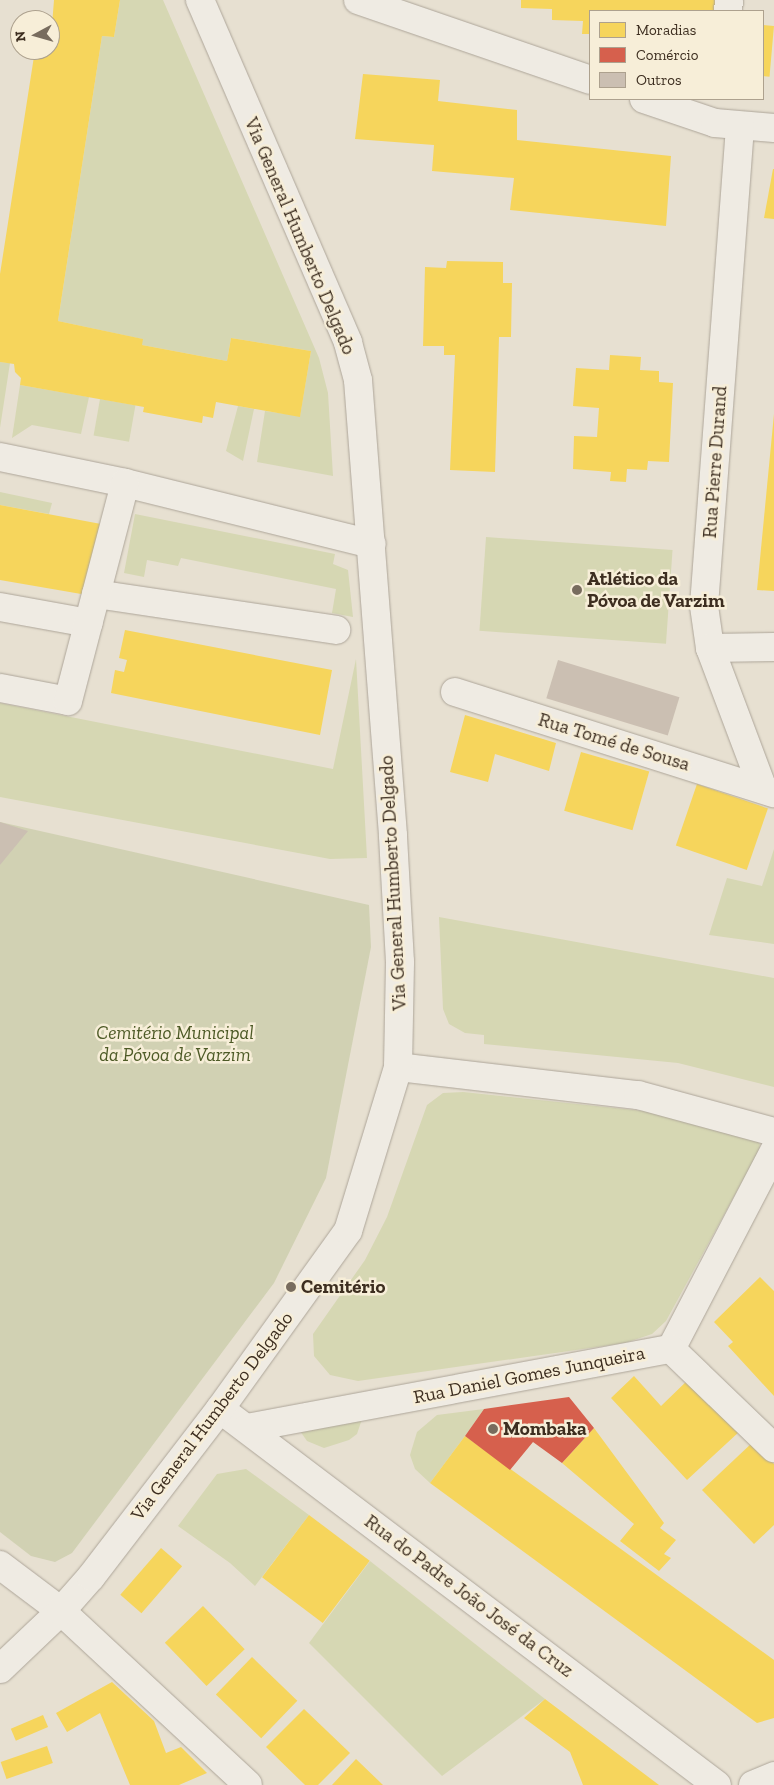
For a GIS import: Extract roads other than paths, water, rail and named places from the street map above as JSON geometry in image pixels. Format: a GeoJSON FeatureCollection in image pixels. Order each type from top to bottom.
{"type":"FeatureCollection","features":[{"type":"Feature","properties":{"kind":"street","name":"Via General Humberto Delgado"},"geometry":{"type":"LineString","coordinates":[[0,1669],[61,1611],[220,1409],[348,1231],[398,1067],[400,962],[393,834],[358,380],[348,342],[200,0]]}},
{"type":"Feature","properties":{"kind":"street"},"geometry":{"type":"LineString","coordinates":[[358,0],[589,80]]}},
{"type":"Feature","properties":{"kind":"street"},"geometry":{"type":"LineString","coordinates":[[649,100],[774,128]]}},
{"type":"Feature","properties":{"kind":"street","name":"Rua Pierre Durand"},"geometry":{"type":"LineString","coordinates":[[724,116],[704,606],[710,648],[769,791]]}},
{"type":"Feature","properties":{"kind":"street"},"geometry":{"type":"LineString","coordinates":[[0,457],[125,483],[372,544]]}},
{"type":"Feature","properties":{"kind":"street"},"geometry":{"type":"LineString","coordinates":[[0,688],[68,701],[125,483]]}},
{"type":"Feature","properties":{"kind":"street"},"geometry":{"type":"LineString","coordinates":[[96,594],[336,630]]}},
{"type":"Feature","properties":{"kind":"street"},"geometry":{"type":"LineString","coordinates":[[0,607],[89,623]]}},
{"type":"Feature","properties":{"kind":"street"},"geometry":{"type":"LineString","coordinates":[[710,648],[774,647]]}},
{"type":"Feature","properties":{"kind":"street","name":"Rua Tomé de Sousa"},"geometry":{"type":"LineString","coordinates":[[454,692],[769,791]]}},
{"type":"Feature","properties":{"kind":"street"},"geometry":{"type":"LineString","coordinates":[[398,1067],[638,1094],[774,1132]]}},
{"type":"Feature","properties":{"kind":"street"},"geometry":{"type":"LineString","coordinates":[[671,1349],[774,1151]]}},
{"type":"Feature","properties":{"kind":"street","name":"Rua Daniel Gomes Junqueira"},"geometry":{"type":"LineString","coordinates":[[248,1428],[671,1349],[774,1448]]}},
{"type":"Feature","properties":{"kind":"street","name":"Rua do Padre João José da Cruz"},"geometry":{"type":"LineString","coordinates":[[220,1409],[248,1428],[717,1785]]}},
{"type":"Feature","properties":{"kind":"street"},"geometry":{"type":"LineString","coordinates":[[0,1566],[61,1611],[248,1785]]}},
{"type":"Feature","properties":{"kind":"street"},"geometry":{"type":"LineString","coordinates":[[754,1785],[774,1776]]}},
{"type":"Feature","properties":{"kind":"place","name":"Atlético da Póvoa de Varzim"},"geometry":{"type":"Point","coordinates":[577,590]}},
{"type":"Feature","properties":{"kind":"place","name":"Cemitério"},"geometry":{"type":"Point","coordinates":[291,1287]}},
{"type":"Feature","properties":{"kind":"place","name":"Mombaka"},"geometry":{"type":"Point","coordinates":[493,1429]}},
{"type":"Feature","properties":{"kind":"park label","name":"Cemitério Municipal da Póvoa de Varzim"},"geometry":{"type":"Point","coordinates":[175,1044]}}]}
